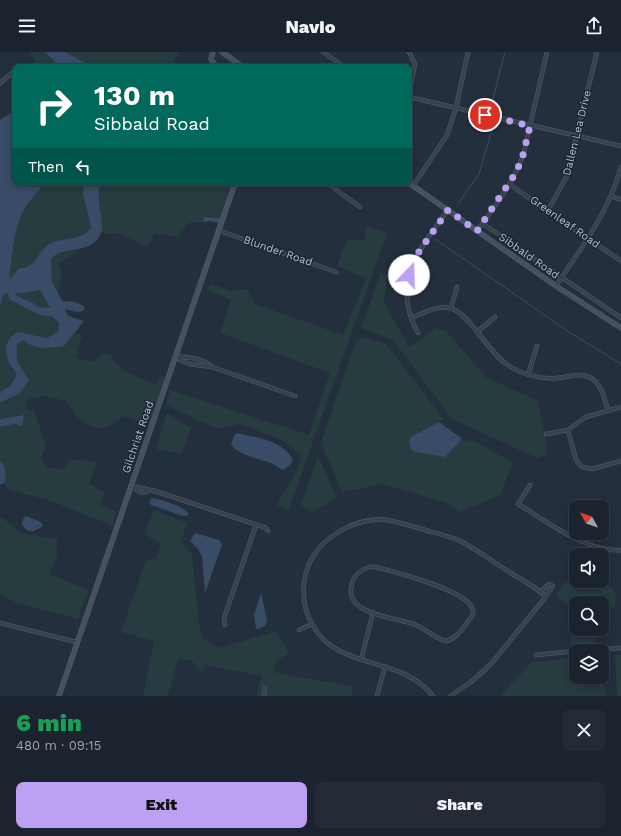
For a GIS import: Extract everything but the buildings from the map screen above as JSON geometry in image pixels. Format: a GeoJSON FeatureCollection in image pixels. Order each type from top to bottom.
{"type":"FeatureCollection","features":[{"type":"Feature","properties":{"kind":"street"},"geometry":{"type":"LineString","coordinates":[[213,52],[211,59],[214,64]]}},
{"type":"Feature","properties":{"kind":"street"},"geometry":{"type":"LineString","coordinates":[[222,52],[239,64]]}},
{"type":"Feature","properties":{"kind":"street"},"geometry":{"type":"LineString","coordinates":[[323,52],[340,64]]}},
{"type":"Feature","properties":{"kind":"street"},"geometry":{"type":"LineString","coordinates":[[409,52],[415,64],[412,80]]}},
{"type":"Feature","properties":{"kind":"street"},"geometry":{"type":"LineString","coordinates":[[412,183],[440,147],[447,135],[456,108],[468,52]]}},
{"type":"Feature","properties":{"kind":"street"},"geometry":{"type":"LineString","coordinates":[[477,231],[509,184],[522,159],[547,52]]}},
{"type":"Feature","properties":{"kind":"street","name":"Dallen Lea Drive"},"geometry":{"type":"LineString","coordinates":[[548,210],[567,176],[597,52]]}},
{"type":"Feature","properties":{"kind":"street"},"geometry":{"type":"LineString","coordinates":[[0,83],[12,74]]}},
{"type":"Feature","properties":{"kind":"street"},"geometry":{"type":"LineString","coordinates":[[412,97],[530,126],[621,146]]}},
{"type":"Feature","properties":{"kind":"street"},"geometry":{"type":"LineString","coordinates":[[556,286],[588,238],[611,196],[621,167]]}},
{"type":"Feature","properties":{"kind":"street","name":"Greenleaf Road"},"geometry":{"type":"LineString","coordinates":[[509,184],[621,261]]}},
{"type":"Feature","properties":{"kind":"street","name":"Sibbald Road"},"geometry":{"type":"LineString","coordinates":[[412,185],[556,286],[621,328]]}},
{"type":"Feature","properties":{"kind":"street","name":"Gilchrist Road"},"geometry":{"type":"LineString","coordinates":[[59,696],[76,642],[133,487],[175,357],[220,231],[234,186]]}},
{"type":"Feature","properties":{"kind":"street"},"geometry":{"type":"LineString","coordinates":[[331,186],[360,207]]}},
{"type":"Feature","properties":{"kind":"street"},"geometry":{"type":"LineString","coordinates":[[611,196],[621,200]]}},
{"type":"Feature","properties":{"kind":"street"},"geometry":{"type":"LineString","coordinates":[[418,333],[411,318],[406,293],[411,268],[420,249],[448,210]]}},
{"type":"Feature","properties":{"kind":"street"},"geometry":{"type":"LineString","coordinates":[[482,223],[621,318]]}},
{"type":"Feature","properties":{"kind":"street","name":"Blunder Road"},"geometry":{"type":"LineString","coordinates":[[220,231],[336,272]]}},
{"type":"Feature","properties":{"kind":"street"},"geometry":{"type":"LineString","coordinates":[[451,308],[457,288]]}},
{"type":"Feature","properties":{"kind":"street"},"geometry":{"type":"LineString","coordinates":[[411,318],[437,308],[451,308],[460,313],[504,363],[528,375],[549,378],[580,375],[589,377],[601,388],[608,411]]}},
{"type":"Feature","properties":{"kind":"street"},"geometry":{"type":"LineString","coordinates":[[476,332],[496,317]]}},
{"type":"Feature","properties":{"kind":"street"},"geometry":{"type":"LineString","coordinates":[[528,375],[537,346]]}},
{"type":"Feature","properties":{"kind":"street"},"geometry":{"type":"LineString","coordinates":[[175,357],[182,356],[207,363],[212,367],[295,396]]}},
{"type":"Feature","properties":{"kind":"street"},"geometry":{"type":"LineString","coordinates":[[546,434],[568,430],[582,419],[621,407]]}},
{"type":"Feature","properties":{"kind":"street"},"geometry":{"type":"LineString","coordinates":[[568,430],[576,460],[582,467],[592,469],[621,461]]}},
{"type":"Feature","properties":{"kind":"street"},"geometry":{"type":"LineString","coordinates":[[530,485],[518,504],[580,541],[598,549],[621,550]]}},
{"type":"Feature","properties":{"kind":"street"},"geometry":{"type":"LineString","coordinates":[[133,487],[141,493],[148,491],[158,492],[212,509],[266,528],[268,531]]}},
{"type":"Feature","properties":{"kind":"street"},"geometry":{"type":"LineString","coordinates":[[432,696],[410,676],[385,666],[346,655],[334,648],[323,639],[312,624],[306,611],[304,597],[304,582],[308,566],[315,554],[327,540],[343,529],[374,520],[387,520],[450,537],[468,546],[543,595],[491,664],[471,682],[450,696]]}},
{"type":"Feature","properties":{"kind":"street"},"geometry":{"type":"LineString","coordinates":[[225,625],[224,618],[256,525]]}},
{"type":"Feature","properties":{"kind":"street"},"geometry":{"type":"LineString","coordinates":[[376,567],[431,583],[469,603],[473,610],[472,616],[462,630],[454,638],[446,641],[407,622],[373,613],[360,608],[351,596],[353,581],[365,569],[376,567]]}},
{"type":"Feature","properties":{"kind":"street"},"geometry":{"type":"LineString","coordinates":[[361,660],[373,613]]}},
{"type":"Feature","properties":{"kind":"street"},"geometry":{"type":"LineString","coordinates":[[0,623],[76,642]]}},
{"type":"Feature","properties":{"kind":"street"},"geometry":{"type":"LineString","coordinates":[[299,630],[312,624]]}},
{"type":"Feature","properties":{"kind":"street"},"geometry":{"type":"LineString","coordinates":[[609,649],[621,648]]}},
{"type":"Feature","properties":{"kind":"street"},"geometry":{"type":"LineString","coordinates":[[536,655],[569,652]]}},
{"type":"Feature","properties":{"kind":"street"},"geometry":{"type":"LineString","coordinates":[[377,696],[385,666]]}},
{"type":"Feature","properties":{"kind":"street"},"geometry":{"type":"LineString","coordinates":[[264,696],[265,688]]}},
{"type":"Feature","properties":{"kind":"green space"},"geometry":{"type":"Polygon","coordinates":[[[29,52],[45,52],[57,64],[38,64],[29,52]]]}},
{"type":"Feature","properties":{"kind":"green space"},"geometry":{"type":"Polygon","coordinates":[[[65,52],[180,52],[171,64],[88,64],[65,52]]]}},
{"type":"Feature","properties":{"kind":"green space"},"geometry":{"type":"Polygon","coordinates":[[[42,186],[84,186],[83,195],[91,227],[82,235],[59,240],[48,245],[40,252],[30,265],[18,269],[12,277],[9,278],[16,233],[21,216],[27,205],[42,186]]]}},
{"type":"Feature","properties":{"kind":"green space"},"geometry":{"type":"Polygon","coordinates":[[[100,186],[230,186],[220,218],[204,217],[202,222],[188,223],[178,237],[154,233],[148,247],[117,233],[106,234],[101,231],[102,226],[99,202],[100,186]]]}},
{"type":"Feature","properties":{"kind":"green space"},"geometry":{"type":"Polygon","coordinates":[[[367,226],[387,233],[289,509],[276,505],[296,473],[301,455],[282,440],[240,424],[217,429],[166,405],[170,390],[309,435],[330,373],[220,333],[231,300],[207,290],[211,284],[232,291],[247,289],[255,304],[343,335],[366,278],[337,266],[344,247],[350,239],[364,241],[367,226]]]}},
{"type":"Feature","properties":{"kind":"green space"},"geometry":{"type":"Polygon","coordinates":[[[80,250],[58,264],[61,271],[61,278],[58,291],[53,284],[51,276],[52,258],[59,254],[80,250]]]}},
{"type":"Feature","properties":{"kind":"green space"},"geometry":{"type":"Polygon","coordinates":[[[381,273],[387,275],[384,302],[409,347],[436,328],[447,332],[487,378],[538,401],[548,454],[537,458],[452,419],[393,340],[361,328],[381,273]]]}},
{"type":"Feature","properties":{"kind":"green space"},"geometry":{"type":"Polygon","coordinates":[[[40,290],[50,308],[38,307],[33,303],[15,295],[16,293],[40,290]]]}},
{"type":"Feature","properties":{"kind":"green space"},"geometry":{"type":"Polygon","coordinates":[[[8,293],[10,300],[37,314],[53,317],[59,323],[58,332],[47,338],[18,332],[10,367],[16,373],[15,377],[11,385],[0,392],[0,306],[3,295],[8,293]]]}},
{"type":"Feature","properties":{"kind":"green space"},"geometry":{"type":"Polygon","coordinates":[[[74,333],[82,335],[76,358],[93,362],[102,353],[111,355],[118,365],[136,376],[156,384],[161,376],[165,378],[149,423],[123,416],[113,424],[106,427],[93,427],[82,421],[66,401],[41,396],[31,398],[27,401],[26,409],[34,411],[46,445],[41,458],[48,468],[63,469],[71,459],[97,462],[89,483],[104,493],[100,505],[117,512],[112,525],[48,500],[9,490],[4,483],[6,471],[0,461],[0,427],[15,424],[23,415],[0,419],[0,403],[8,401],[29,380],[17,361],[17,344],[24,340],[64,346],[74,333]]]}},
{"type":"Feature","properties":{"kind":"green space"},"geometry":{"type":"Polygon","coordinates":[[[367,338],[386,344],[444,419],[412,436],[409,441],[411,449],[415,452],[445,457],[461,440],[473,441],[513,462],[500,495],[460,512],[447,503],[383,484],[342,492],[321,443],[356,341],[367,338]]]}},
{"type":"Feature","properties":{"kind":"green space"},"geometry":{"type":"Polygon","coordinates":[[[167,413],[191,428],[182,454],[156,449],[167,413]]]}},
{"type":"Feature","properties":{"kind":"green space"},"geometry":{"type":"Polygon","coordinates":[[[318,456],[337,498],[311,512],[301,505],[318,456]]]}},
{"type":"Feature","properties":{"kind":"green space"},"geometry":{"type":"Polygon","coordinates":[[[154,510],[187,523],[181,543],[192,554],[199,624],[203,639],[220,648],[276,631],[289,654],[276,661],[274,672],[353,687],[351,696],[256,696],[262,676],[205,665],[202,674],[191,660],[178,659],[168,696],[143,696],[154,641],[121,632],[146,560],[156,558],[161,544],[144,534],[154,510]]]}},
{"type":"Feature","properties":{"kind":"green space"},"geometry":{"type":"Polygon","coordinates":[[[0,518],[4,519],[19,532],[57,540],[57,555],[49,574],[89,590],[78,619],[17,603],[0,595],[0,518]]]}},
{"type":"Feature","properties":{"kind":"green space"},"geometry":{"type":"Polygon","coordinates":[[[569,579],[569,588],[609,588],[609,585],[616,594],[615,608],[609,608],[609,596],[569,596],[569,616],[568,606],[556,595],[569,579]]]}},
{"type":"Feature","properties":{"kind":"green space"},"geometry":{"type":"Polygon","coordinates":[[[571,636],[595,636],[595,644],[572,644],[571,636]]]}},
{"type":"Feature","properties":{"kind":"green space"},"geometry":{"type":"Polygon","coordinates":[[[615,655],[621,655],[621,696],[617,696],[615,655]]]}},
{"type":"Feature","properties":{"kind":"green space"},"geometry":{"type":"Polygon","coordinates":[[[569,658],[569,684],[604,685],[606,696],[500,696],[532,662],[569,658]]]}},
{"type":"Feature","properties":{"kind":"water"},"geometry":{"type":"Polygon","coordinates":[[[45,52],[65,52],[88,64],[57,64],[45,52]]]}},
{"type":"Feature","properties":{"kind":"water"},"geometry":{"type":"Polygon","coordinates":[[[12,112],[12,186],[42,186],[27,205],[18,224],[9,278],[12,277],[18,269],[30,265],[40,252],[53,242],[77,237],[87,232],[91,227],[83,195],[84,186],[100,186],[99,200],[102,225],[101,233],[97,240],[90,245],[60,253],[51,260],[52,281],[62,301],[75,302],[84,306],[84,311],[77,312],[65,309],[68,316],[84,321],[64,346],[42,348],[33,346],[24,340],[17,344],[17,361],[29,380],[20,393],[0,403],[0,392],[11,385],[16,373],[7,357],[6,351],[9,340],[18,332],[47,338],[58,332],[59,323],[53,317],[37,314],[9,299],[8,293],[3,295],[0,306],[0,120],[12,112]],[[40,290],[15,294],[33,303],[38,307],[50,308],[40,290]]]}},
{"type":"Feature","properties":{"kind":"water"},"geometry":{"type":"Polygon","coordinates":[[[204,217],[220,218],[218,223],[210,221],[203,222],[204,217]]]}},
{"type":"Feature","properties":{"kind":"water"},"geometry":{"type":"Polygon","coordinates":[[[24,415],[22,426],[15,424],[0,427],[0,419],[24,415]]]}},
{"type":"Feature","properties":{"kind":"water"},"geometry":{"type":"Polygon","coordinates":[[[439,422],[461,438],[461,440],[445,457],[415,452],[411,449],[409,440],[412,436],[439,422]]]}},
{"type":"Feature","properties":{"kind":"water"},"geometry":{"type":"Polygon","coordinates":[[[238,433],[261,438],[276,444],[289,453],[293,460],[289,466],[283,470],[275,465],[244,454],[234,448],[231,444],[235,434],[238,433]]]}},
{"type":"Feature","properties":{"kind":"water"},"geometry":{"type":"Polygon","coordinates":[[[0,461],[5,468],[6,477],[4,483],[0,485],[0,461]]]}},
{"type":"Feature","properties":{"kind":"water"},"geometry":{"type":"Polygon","coordinates":[[[151,498],[178,506],[189,515],[183,516],[151,505],[151,498]]]}},
{"type":"Feature","properties":{"kind":"water"},"geometry":{"type":"Polygon","coordinates":[[[26,516],[41,522],[43,526],[35,531],[27,530],[22,525],[23,519],[26,516]]]}},
{"type":"Feature","properties":{"kind":"water"},"geometry":{"type":"Polygon","coordinates":[[[195,533],[219,540],[222,545],[205,593],[202,556],[198,549],[190,541],[195,533]]]}},
{"type":"Feature","properties":{"kind":"water"},"geometry":{"type":"Polygon","coordinates":[[[261,593],[267,621],[265,626],[258,629],[256,628],[254,615],[261,593]]]}},
{"type":"Feature","properties":{"kind":"waterway"},"geometry":{"type":"LineString","coordinates":[[490,110],[505,52]]}},
{"type":"Feature","properties":{"kind":"waterway"},"geometry":{"type":"LineString","coordinates":[[458,204],[479,174],[491,133],[492,123]]}},
{"type":"Feature","properties":{"kind":"waterway"},"geometry":{"type":"LineString","coordinates":[[435,239],[569,332],[621,364]]}},
{"type":"Feature","properties":{"kind":"route"},"geometry":{"type":"LineString","coordinates":[[409,275],[413,261],[420,249],[448,210],[477,231],[515,174],[522,159],[530,126],[485,115]]}}]}
